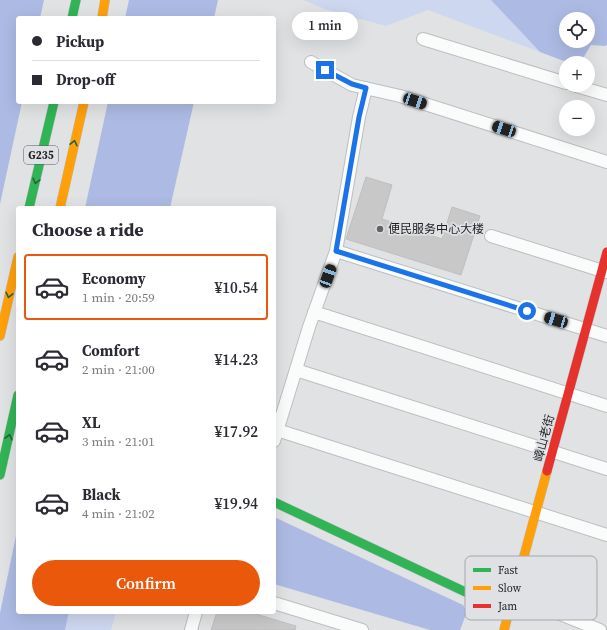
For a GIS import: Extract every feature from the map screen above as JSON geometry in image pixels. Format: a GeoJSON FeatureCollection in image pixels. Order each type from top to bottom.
{"type":"FeatureCollection","features":[{"type":"Feature","properties":{"kind":"main road"},"geometry":{"type":"LineString","coordinates":[[72,16],[76,0]]}},
{"type":"Feature","properties":{"kind":"main road"},"geometry":{"type":"LineString","coordinates":[[102,16],[105,0]]}},
{"type":"Feature","properties":{"kind":"main road","name":"G235"},"geometry":{"type":"LineString","coordinates":[[29,206],[54,104]]}},
{"type":"Feature","properties":{"kind":"main road","name":"G235"},"geometry":{"type":"LineString","coordinates":[[60,206],[84,104]]}},
{"type":"Feature","properties":{"kind":"main road","name":"嶂山老街"},"geometry":{"type":"LineString","coordinates":[[523,556],[586,330],[604,272],[607,252]]}},
{"type":"Feature","properties":{"kind":"main road"},"geometry":{"type":"LineString","coordinates":[[0,336],[16,266]]}},
{"type":"Feature","properties":{"kind":"main road"},"geometry":{"type":"LineString","coordinates":[[0,475],[16,404]]}},
{"type":"Feature","properties":{"kind":"main road"},"geometry":{"type":"LineString","coordinates":[[276,503],[465,592]]}},
{"type":"Feature","properties":{"kind":"main road","name":"嶂山老街"},"geometry":{"type":"LineString","coordinates":[[504,630],[506,620]]}},
{"type":"Feature","properties":{"kind":"lane"},"geometry":{"type":"LineString","coordinates":[[423,39],[559,81]]}},
{"type":"Feature","properties":{"kind":"lane"},"geometry":{"type":"LineString","coordinates":[[311,62],[352,84],[400,96],[607,162]]}},
{"type":"Feature","properties":{"kind":"lane"},"geometry":{"type":"LineString","coordinates":[[366,88],[359,117],[336,251],[314,312],[276,436],[607,535]]}},
{"type":"Feature","properties":{"kind":"lane"},"geometry":{"type":"LineString","coordinates":[[595,91],[607,95]]}},
{"type":"Feature","properties":{"kind":"lane"},"geometry":{"type":"LineString","coordinates":[[491,236],[604,272]]}},
{"type":"Feature","properties":{"kind":"lane"},"geometry":{"type":"LineString","coordinates":[[336,251],[607,336]]}},
{"type":"Feature","properties":{"kind":"lane"},"geometry":{"type":"LineString","coordinates":[[314,312],[607,406]]}},
{"type":"Feature","properties":{"kind":"lane"},"geometry":{"type":"LineString","coordinates":[[296,370],[607,469]]}},
{"type":"Feature","properties":{"kind":"lane"},"geometry":{"type":"LineString","coordinates":[[276,604],[362,630]]}},
{"type":"Feature","properties":{"kind":"lane"},"geometry":{"type":"LineString","coordinates":[[191,630],[195,614]]}},
{"type":"Feature","properties":{"kind":"lane"},"geometry":{"type":"LineString","coordinates":[[575,620],[600,630]]}},
{"type":"Feature","properties":{"kind":"shaded area"},"geometry":{"type":"Polygon","coordinates":[[[0,0],[44,0],[40,16],[16,16],[16,104],[22,104],[0,204],[0,0]]]}},
{"type":"Feature","properties":{"kind":"shaded area"},"geometry":{"type":"Polygon","coordinates":[[[129,0],[218,0],[214,16],[125,16],[129,0]]]}},
{"type":"Feature","properties":{"kind":"shaded area"},"geometry":{"type":"Polygon","coordinates":[[[304,0],[491,0],[540,52],[428,10],[386,26],[327,10],[304,0]]]}},
{"type":"Feature","properties":{"kind":"shaded area"},"geometry":{"type":"Polygon","coordinates":[[[491,0],[607,0],[607,45],[605,46],[595,45],[595,12],[559,12],[559,48],[589,48],[584,56],[559,56],[559,59],[540,52],[491,0]]]}},
{"type":"Feature","properties":{"kind":"shaded area"},"geometry":{"type":"Polygon","coordinates":[[[108,104],[194,104],[170,206],[85,206],[108,104]]]}},
{"type":"Feature","properties":{"kind":"shaded area"},"geometry":{"type":"Polygon","coordinates":[[[276,518],[463,605],[465,608],[465,617],[460,630],[430,630],[276,585],[276,518]]]}},
{"type":"Feature","properties":{"kind":"shaded area"},"geometry":{"type":"Polygon","coordinates":[[[16,536],[16,614],[69,614],[65,630],[0,630],[0,613],[16,536]]]}},
{"type":"Feature","properties":{"kind":"shaded area"},"geometry":{"type":"Polygon","coordinates":[[[69,614],[115,614],[111,630],[65,630],[69,614]]]}},
{"type":"Feature","properties":{"kind":"building","name":"便民服务中心大楼"},"geometry":{"type":"Polygon","coordinates":[[[366,177],[392,185],[382,219],[442,239],[452,207],[480,216],[461,275],[346,239],[366,177]]]}},
{"type":"Feature","properties":{"kind":"building"},"geometry":{"type":"Polygon","coordinates":[[[216,614],[256,614],[296,626],[295,630],[211,630],[216,614]]]}},
{"type":"Feature","properties":{"kind":"traffic: fast"},"geometry":{"type":"LineString","coordinates":[[72,16],[76,0]]}},
{"type":"Feature","properties":{"kind":"traffic: fast"},"geometry":{"type":"LineString","coordinates":[[29,206],[54,104]]}},
{"type":"Feature","properties":{"kind":"traffic: fast"},"geometry":{"type":"LineString","coordinates":[[0,475],[16,404]]}},
{"type":"Feature","properties":{"kind":"traffic: fast"},"geometry":{"type":"LineString","coordinates":[[276,503],[465,592]]}},
{"type":"Feature","properties":{"kind":"traffic: slow"},"geometry":{"type":"LineString","coordinates":[[102,16],[105,0]]}},
{"type":"Feature","properties":{"kind":"traffic: slow"},"geometry":{"type":"LineString","coordinates":[[60,206],[84,104]]}},
{"type":"Feature","properties":{"kind":"traffic: slow"},"geometry":{"type":"LineString","coordinates":[[0,336],[16,266]]}},
{"type":"Feature","properties":{"kind":"traffic: slow"},"geometry":{"type":"LineString","coordinates":[[524,556],[547,471]]}},
{"type":"Feature","properties":{"kind":"traffic: slow"},"geometry":{"type":"LineString","coordinates":[[504,630],[507,620]]}},
{"type":"Feature","properties":{"kind":"traffic: jam"},"geometry":{"type":"LineString","coordinates":[[547,471],[607,252]]}},
{"type":"Feature","properties":{"kind":"place","name":"便民服务中心大楼"},"geometry":{"type":"Point","coordinates":[380,229]}},
{"type":"Feature","properties":{"kind":"route"},"geometry":{"type":"LineString","coordinates":[[325,70],[352,84],[366,88],[359,117],[336,251],[527,311]]}}]}
